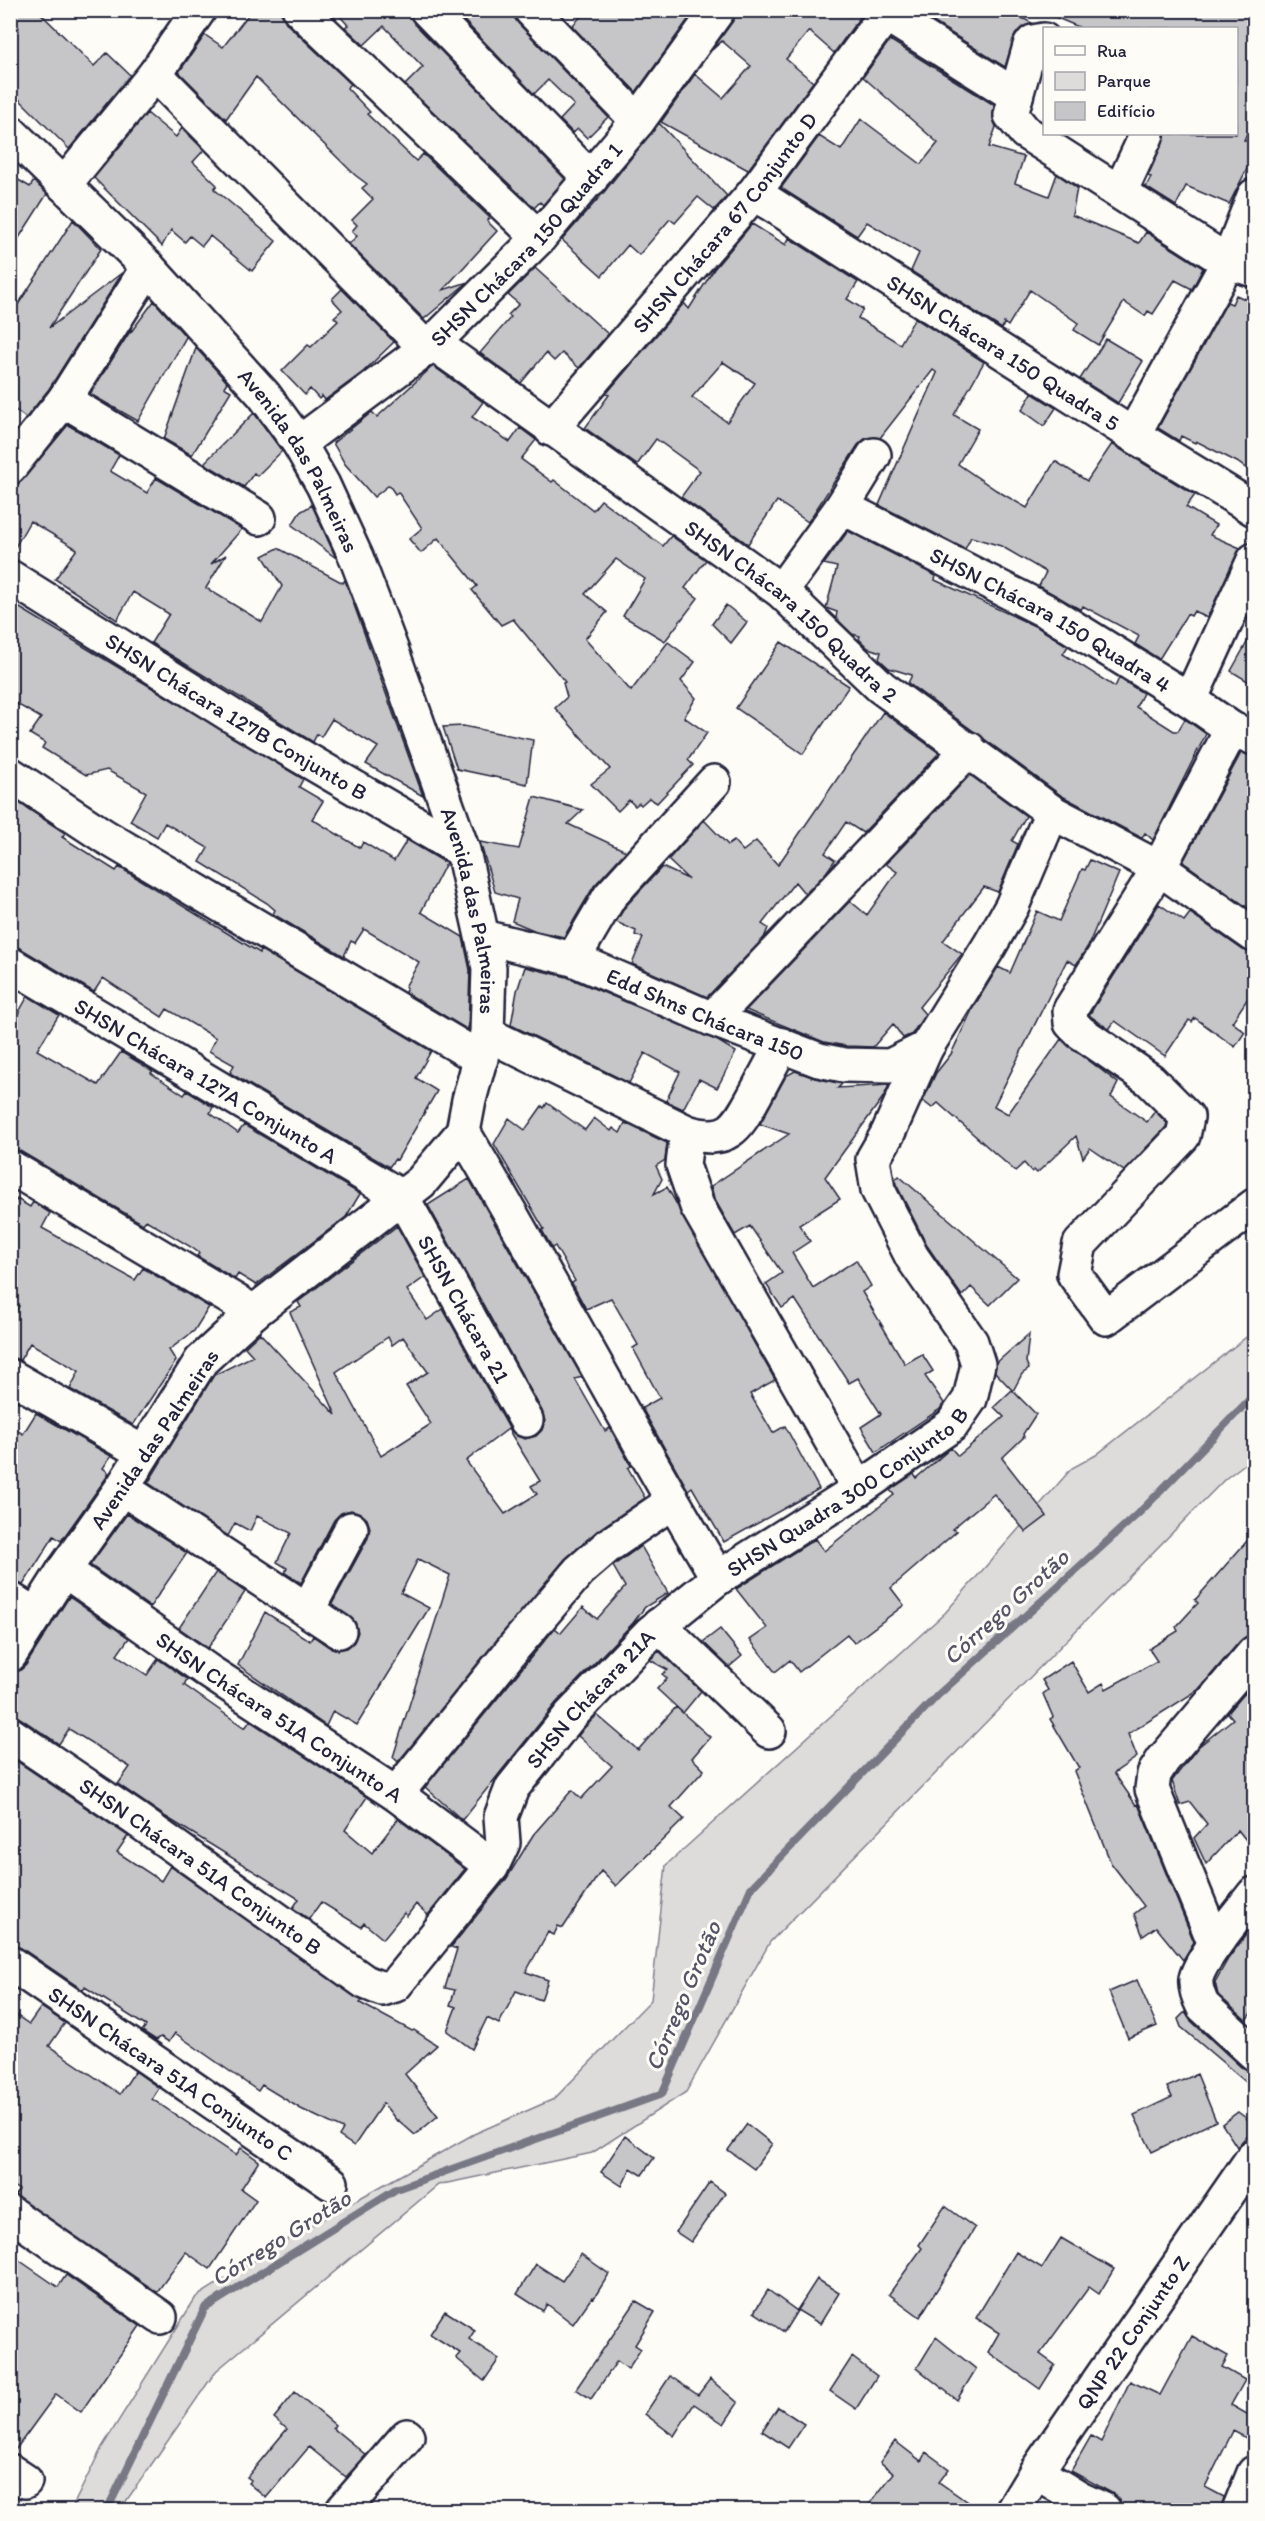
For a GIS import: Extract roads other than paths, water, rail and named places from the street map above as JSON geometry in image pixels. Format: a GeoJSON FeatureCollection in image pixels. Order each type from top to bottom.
{"type":"FeatureCollection","features":[{"type":"Feature","properties":{"kind":"street"},"geometry":{"type":"LineString","coordinates":[[64,185],[155,74],[199,10]]}},
{"type":"Feature","properties":{"kind":"street"},"geometry":{"type":"LineString","coordinates":[[300,10],[539,238]]}},
{"type":"Feature","properties":{"kind":"street"},"geometry":{"type":"LineString","coordinates":[[427,10],[591,179]]}},
{"type":"Feature","properties":{"kind":"street"},"geometry":{"type":"LineString","coordinates":[[531,10],[638,121]]}},
{"type":"Feature","properties":{"kind":"street","name":"SHSN Chácara 150 Quadra 1"},"geometry":{"type":"LineString","coordinates":[[299,442],[430,345],[539,238],[638,121],[718,10]]}},
{"type":"Feature","properties":{"kind":"street"},"geometry":{"type":"LineString","coordinates":[[888,13],[1016,96]]}},
{"type":"Feature","properties":{"kind":"street","name":"SHSN Chácara 67 Conjunto D"},"geometry":{"type":"LineString","coordinates":[[551,429],[754,194],[888,13]]}},
{"type":"Feature","properties":{"kind":"street"},"geometry":{"type":"LineString","coordinates":[[1043,40],[1030,46],[1011,115],[1025,132],[1241,266]]}},
{"type":"Feature","properties":{"kind":"street","name":"SHSN Chácara 150 Quadra 2"},"geometry":{"type":"LineString","coordinates":[[155,74],[430,345],[781,591],[881,687],[969,749],[1052,812],[1159,867],[1254,935]]}},
{"type":"Feature","properties":{"kind":"street","name":"Avenida das Palmeiras"},"geometry":{"type":"LineString","coordinates":[[10,132],[148,267],[264,395],[299,442],[323,485],[356,557],[464,852],[489,968],[484,1047],[463,1132],[421,1182],[254,1312],[201,1361],[142,1452],[122,1488],[64,1570],[23,1607],[10,1655]]}},
{"type":"Feature","properties":{"kind":"street"},"geometry":{"type":"LineString","coordinates":[[1120,192],[1147,135]]}},
{"type":"Feature","properties":{"kind":"street","name":"SHSN Chácara 150 Quadra 5"},"geometry":{"type":"LineString","coordinates":[[754,194],[1133,435],[1254,509]]}},
{"type":"Feature","properties":{"kind":"street"},"geometry":{"type":"LineString","coordinates":[[1133,435],[1241,266],[1254,196]]}},
{"type":"Feature","properties":{"kind":"street"},"geometry":{"type":"LineString","coordinates":[[10,467],[21,430],[64,400],[148,267]]}},
{"type":"Feature","properties":{"kind":"street"},"geometry":{"type":"LineString","coordinates":[[64,400],[259,518]]}},
{"type":"Feature","properties":{"kind":"street"},"geometry":{"type":"LineString","coordinates":[[781,591],[843,507],[874,456]]}},
{"type":"Feature","properties":{"kind":"street","name":"SHSN Chácara 150 Quadra 4"},"geometry":{"type":"LineString","coordinates":[[843,507],[1048,612],[1243,734]]}},
{"type":"Feature","properties":{"kind":"street"},"geometry":{"type":"LineString","coordinates":[[1190,700],[1254,560]]}},
{"type":"Feature","properties":{"kind":"street","name":"SHSN Chácara 127B Conjunto B"},"geometry":{"type":"LineString","coordinates":[[10,577],[237,719],[464,852]]}},
{"type":"Feature","properties":{"kind":"street"},"geometry":{"type":"LineString","coordinates":[[1243,734],[1070,1010],[1071,1023],[1080,1032],[1150,1080],[1187,1117],[1184,1136],[1080,1244],[1074,1274],[1107,1318],[1254,1206]]}},
{"type":"Feature","properties":{"kind":"street"},"geometry":{"type":"LineString","coordinates":[[712,1019],[969,749]]}},
{"type":"Feature","properties":{"kind":"street"},"geometry":{"type":"LineString","coordinates":[[10,774],[104,836],[484,1047],[687,1132],[706,1137],[717,1136],[731,1131],[739,1124],[782,1045]]}},
{"type":"Feature","properties":{"kind":"street"},"geometry":{"type":"LineString","coordinates":[[573,959],[610,896],[714,782]]}},
{"type":"Feature","properties":{"kind":"street"},"geometry":{"type":"LineString","coordinates":[[926,1048],[1012,906],[1052,812]]}},
{"type":"Feature","properties":{"kind":"street","name":"Edd Shns Chácara 150"},"geometry":{"type":"LineString","coordinates":[[483,937],[573,959],[712,1019],[819,1060],[844,1065],[890,1066],[926,1048]]}},
{"type":"Feature","properties":{"kind":"street","name":"SHSN Chácara 127A Conjunto A"},"geometry":{"type":"LineString","coordinates":[[10,964],[402,1197]]}},
{"type":"Feature","properties":{"kind":"street","name":"SHSN Quadra 300 Conjunto B"},"geometry":{"type":"LineString","coordinates":[[718,1578],[859,1489],[952,1425],[970,1399],[978,1364],[971,1342],[912,1257],[878,1190],[873,1160],[888,1133],[926,1048]]}},
{"type":"Feature","properties":{"kind":"street"},"geometry":{"type":"LineString","coordinates":[[463,1132],[530,1244],[672,1502],[718,1578]]}},
{"type":"Feature","properties":{"kind":"street"},"geometry":{"type":"LineString","coordinates":[[687,1132],[683,1165],[697,1206],[859,1489]]}},
{"type":"Feature","properties":{"kind":"street"},"geometry":{"type":"LineString","coordinates":[[10,1167],[254,1312]]}},
{"type":"Feature","properties":{"kind":"street","name":"SHSN Chácara 21"},"geometry":{"type":"LineString","coordinates":[[402,1197],[526,1420]]}},
{"type":"Feature","properties":{"kind":"street"},"geometry":{"type":"LineString","coordinates":[[10,1376],[142,1452]]}},
{"type":"Feature","properties":{"kind":"street"},"geometry":{"type":"LineString","coordinates":[[122,1488],[339,1631]]}},
{"type":"Feature","properties":{"kind":"street"},"geometry":{"type":"LineString","coordinates":[[396,1794],[579,1571],[609,1545],[672,1502]]}},
{"type":"Feature","properties":{"kind":"street"},"geometry":{"type":"LineString","coordinates":[[308,1609],[351,1529]]}},
{"type":"Feature","properties":{"kind":"street","name":"SHSN Chácara 51A Conjunto A"},"geometry":{"type":"LineString","coordinates":[[64,1570],[208,1671],[396,1794],[498,1854]]}},
{"type":"Feature","properties":{"kind":"street","name":"SHSN Chácara 21A"},"geometry":{"type":"LineString","coordinates":[[498,1854],[501,1817],[512,1788],[570,1716],[659,1625],[718,1578]]}},
{"type":"Feature","properties":{"kind":"street"},"geometry":{"type":"LineString","coordinates":[[659,1625],[769,1731]]}},
{"type":"Feature","properties":{"kind":"street"},"geometry":{"type":"LineString","coordinates":[[1215,1944],[1152,1789],[1154,1774],[1163,1760],[1254,1653]]}},
{"type":"Feature","properties":{"kind":"street","name":"SHSN Chácara 51A Conjunto B"},"geometry":{"type":"LineString","coordinates":[[10,1734],[136,1819],[364,1982],[382,1989],[395,1985],[498,1854]]}},
{"type":"Feature","properties":{"kind":"street"},"geometry":{"type":"LineString","coordinates":[[1254,1894],[1215,1944],[1196,1978],[1198,1996],[1203,2006],[1254,2053]]}},
{"type":"Feature","properties":{"kind":"street","name":"SHSN Chácara 51A Conjunto C"},"geometry":{"type":"LineString","coordinates":[[10,1963],[331,2183]]}},
{"type":"Feature","properties":{"kind":"street","name":"QNP 22 Conjunto Z"},"geometry":{"type":"LineString","coordinates":[[1013,2511],[1036,2472],[1254,2156]]}},
{"type":"Feature","properties":{"kind":"street"},"geometry":{"type":"LineString","coordinates":[[10,2213],[160,2317]]}},
{"type":"Feature","properties":{"kind":"street"},"geometry":{"type":"LineString","coordinates":[[343,2511],[408,2436]]}},
{"type":"Feature","properties":{"kind":"street"},"geometry":{"type":"LineString","coordinates":[[1036,2472],[1104,2511]]}},
{"type":"Feature","properties":{"kind":"street"},"geometry":{"type":"LineString","coordinates":[[1239,2511],[1254,2473]]}},
{"type":"Feature","properties":{"kind":"waterway","name":"Córrego Grotão"},"geometry":{"type":"LineString","coordinates":[[107,2510],[205,2308],[396,2189],[662,2094],[751,1888],[938,1695],[1143,1509],[1254,1395]]}}]}
